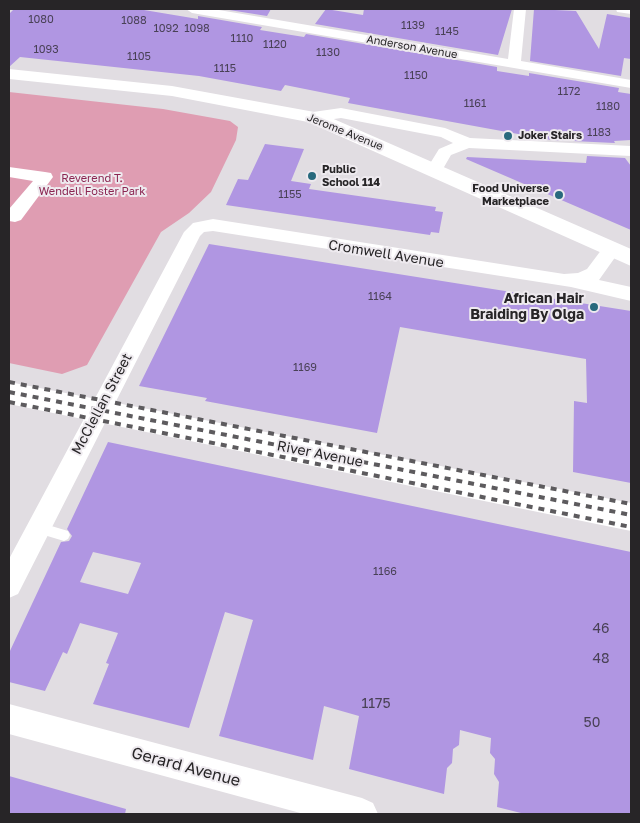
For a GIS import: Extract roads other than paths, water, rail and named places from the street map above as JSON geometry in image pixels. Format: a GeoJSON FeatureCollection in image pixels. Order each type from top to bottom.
{"type":"FeatureCollection","features":[{"type":"Feature","properties":{"kind":"main road","name":"Jerome Avenue"},"geometry":{"type":"LineString","coordinates":[[9,74],[172,91],[313,117],[631,258]]}},
{"type":"Feature","properties":{"kind":"main road","name":"River Avenue"},"geometry":{"type":"LineString","coordinates":[[9,393],[631,517]]}},
{"type":"Feature","properties":{"kind":"street","name":"Anderson Avenue"},"geometry":{"type":"LineString","coordinates":[[192,9],[224,11],[631,84]]}},
{"type":"Feature","properties":{"kind":"street"},"geometry":{"type":"LineString","coordinates":[[514,64],[520,9]]}},
{"type":"Feature","properties":{"kind":"street"},"geometry":{"type":"LineString","coordinates":[[622,9],[631,10]]}},
{"type":"Feature","properties":{"kind":"street"},"geometry":{"type":"LineString","coordinates":[[313,117],[341,113],[445,133],[467,143],[631,151]]}},
{"type":"Feature","properties":{"kind":"street"},"geometry":{"type":"LineString","coordinates":[[434,170],[445,152],[467,143]]}},
{"type":"Feature","properties":{"kind":"street"},"geometry":{"type":"LineString","coordinates":[[9,172],[45,177],[15,216],[9,215]]}},
{"type":"Feature","properties":{"kind":"street","name":"Cromwell Avenue"},"geometry":{"type":"LineString","coordinates":[[199,227],[213,225],[545,280],[573,281],[631,294]]}},
{"type":"Feature","properties":{"kind":"street","name":"McClellan Street"},"geometry":{"type":"LineString","coordinates":[[9,585],[193,232],[199,227]]}},
{"type":"Feature","properties":{"kind":"street","name":"Cromwell Avenue"},"geometry":{"type":"LineString","coordinates":[[573,281],[594,274],[612,249]]}},
{"type":"Feature","properties":{"kind":"street","name":"Gerard Avenue"},"geometry":{"type":"LineString","coordinates":[[9,719],[362,814]]}},
{"type":"Feature","properties":{"kind":"lane"},"geometry":{"type":"LineString","coordinates":[[38,528],[64,535]]}},
{"type":"Feature","properties":{"kind":"railway"},"geometry":{"type":"LineString","coordinates":[[9,382],[631,504]]}},
{"type":"Feature","properties":{"kind":"railway"},"geometry":{"type":"LineString","coordinates":[[9,392],[631,515]]}},
{"type":"Feature","properties":{"kind":"railway"},"geometry":{"type":"LineString","coordinates":[[9,402],[631,527]]}},
{"type":"Feature","properties":{"kind":"place","name":"Joker Stairs"},"geometry":{"type":"Point","coordinates":[508,136]}},
{"type":"Feature","properties":{"kind":"place","name":"Public School 114"},"geometry":{"type":"Point","coordinates":[312,176]}},
{"type":"Feature","properties":{"kind":"place","name":"Food Universe Marketplace"},"geometry":{"type":"Point","coordinates":[559,195]}},
{"type":"Feature","properties":{"kind":"place","name":"African Hair Braiding By Olga"},"geometry":{"type":"Point","coordinates":[594,307]}},
{"type":"Feature","properties":{"kind":"park label","name":"Reverend T. Wendell Foster Park"},"geometry":{"type":"Point","coordinates":[92,185]}}]}
